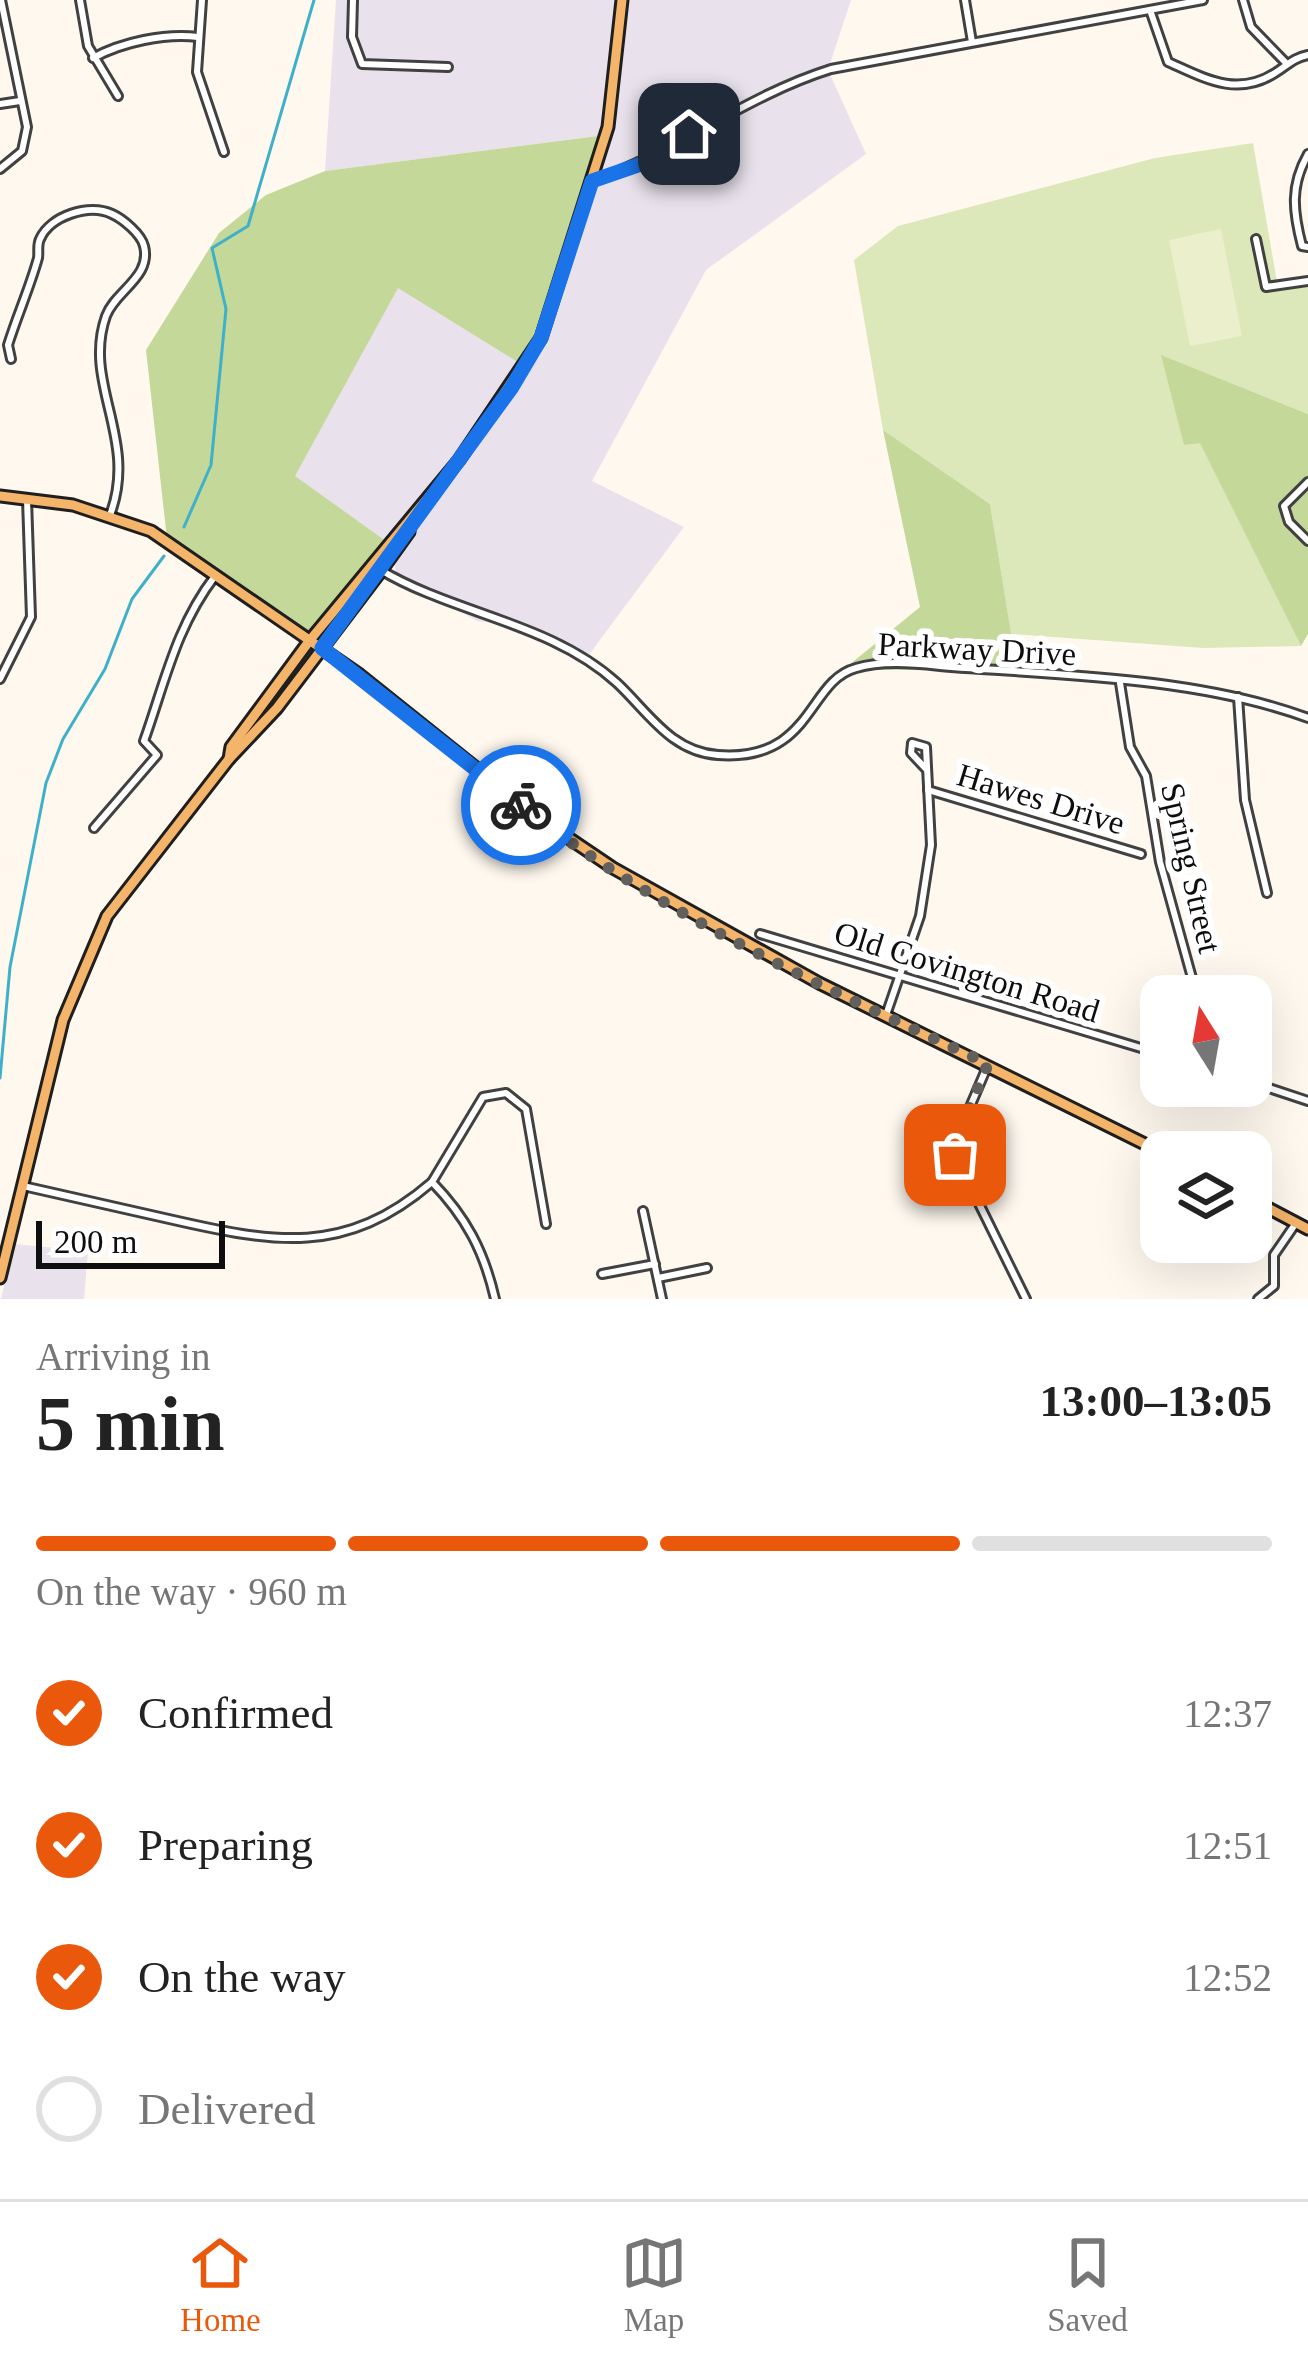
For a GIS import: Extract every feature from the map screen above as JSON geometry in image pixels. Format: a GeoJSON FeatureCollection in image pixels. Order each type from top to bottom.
{"type":"FeatureCollection","features":[{"type":"Feature","properties":{"kind":"main road"},"geometry":{"type":"LineString","coordinates":[[229,759],[231,747],[310,640],[489,419],[541,338],[592,181],[615,85],[622,0]]}},
{"type":"Feature","properties":{"kind":"main road"},"geometry":{"type":"LineString","coordinates":[[0,496],[27,497],[110,515],[151,531],[322,648],[590,854],[692,915],[1140,1141]]}},
{"type":"Feature","properties":{"kind":"main road"},"geometry":{"type":"LineString","coordinates":[[0,1278],[63,1020],[107,916],[322,648],[410,532],[410,522]]}},
{"type":"Feature","properties":{"kind":"main road"},"geometry":{"type":"LineString","coordinates":[[1272,1210],[1308,1228]]}},
{"type":"Feature","properties":{"kind":"street"},"geometry":{"type":"LineString","coordinates":[[0,169],[22,151],[27,127],[1,0]]}},
{"type":"Feature","properties":{"kind":"street"},"geometry":{"type":"LineString","coordinates":[[80,0],[93,58],[118,96]]}},
{"type":"Feature","properties":{"kind":"street"},"geometry":{"type":"LineString","coordinates":[[202,0],[198,37],[202,97],[224,152]]}},
{"type":"Feature","properties":{"kind":"street"},"geometry":{"type":"LineString","coordinates":[[353,0],[352,37],[362,64],[448,68]]}},
{"type":"Feature","properties":{"kind":"street"},"geometry":{"type":"LineString","coordinates":[[965,0],[972,42]]}},
{"type":"Feature","properties":{"kind":"street"},"geometry":{"type":"LineString","coordinates":[[592,181],[647,162],[783,84],[830,69],[1203,0]]}},
{"type":"Feature","properties":{"kind":"street"},"geometry":{"type":"LineString","coordinates":[[1244,0],[1251,28],[1287,64]]}},
{"type":"Feature","properties":{"kind":"street"},"geometry":{"type":"LineString","coordinates":[[1150,10],[1168,62],[1219,85],[1250,86],[1308,55]]}},
{"type":"Feature","properties":{"kind":"street"},"geometry":{"type":"LineString","coordinates":[[93,58],[110,49],[179,35],[198,37]]}},
{"type":"Feature","properties":{"kind":"street"},"geometry":{"type":"LineString","coordinates":[[0,104],[21,100]]}},
{"type":"Feature","properties":{"kind":"street"},"geometry":{"type":"LineString","coordinates":[[1308,154],[1295,177],[1294,213],[1302,246],[1308,247]]}},
{"type":"Feature","properties":{"kind":"street"},"geometry":{"type":"LineString","coordinates":[[11,359],[8,345],[40,238],[61,220],[85,210],[109,212],[138,235],[146,249],[141,272],[106,313],[104,332],[103,377],[122,469],[110,515]]}},
{"type":"Feature","properties":{"kind":"street"},"geometry":{"type":"LineString","coordinates":[[1256,238],[1266,287],[1308,281]]}},
{"type":"Feature","properties":{"kind":"street"},"geometry":{"type":"LineString","coordinates":[[1308,482],[1284,506],[1289,522],[1308,541]]}},
{"type":"Feature","properties":{"kind":"street"},"geometry":{"type":"LineString","coordinates":[[0,679],[31,617],[27,497]]}},
{"type":"Feature","properties":{"kind":"street","name":"Parkway Drive"},"geometry":{"type":"LineString","coordinates":[[371,563],[544,637],[617,683],[640,711],[683,745],[711,754],[748,754],[783,740],[812,715],[830,682],[853,668],[911,665],[1068,674],[1238,698],[1308,718]]}},
{"type":"Feature","properties":{"kind":"street"},"geometry":{"type":"LineString","coordinates":[[94,828],[157,755],[144,741],[171,651],[190,609],[216,574]]}},
{"type":"Feature","properties":{"kind":"street","name":"Spring Street"},"geometry":{"type":"LineString","coordinates":[[1120,683],[1130,747],[1146,776],[1160,862],[1190,975]]}},
{"type":"Feature","properties":{"kind":"street"},"geometry":{"type":"LineString","coordinates":[[1238,698],[1242,782],[1267,893]]}},
{"type":"Feature","properties":{"kind":"street"},"geometry":{"type":"LineString","coordinates":[[886,1016],[920,916],[931,845],[927,770]]}},
{"type":"Feature","properties":{"kind":"street","name":"Hawes Drive"},"geometry":{"type":"LineString","coordinates":[[928,790],[1141,854]]}},
{"type":"Feature","properties":{"kind":"street","name":"Old Covington Road"},"geometry":{"type":"LineString","coordinates":[[760,934],[1140,1048]]}},
{"type":"Feature","properties":{"kind":"street"},"geometry":{"type":"LineString","coordinates":[[988,1064],[955,1142],[955,1155],[1026,1299]]}},
{"type":"Feature","properties":{"kind":"street"},"geometry":{"type":"LineString","coordinates":[[1272,1089],[1308,1101]]}},
{"type":"Feature","properties":{"kind":"street"},"geometry":{"type":"LineString","coordinates":[[23,1186],[284,1242],[358,1229],[407,1204],[432,1182],[476,1104],[494,1092],[506,1093],[526,1109],[546,1224]]}},
{"type":"Feature","properties":{"kind":"street"},"geometry":{"type":"LineString","coordinates":[[432,1182],[463,1214],[488,1266],[495,1299]]}},
{"type":"Feature","properties":{"kind":"street"},"geometry":{"type":"LineString","coordinates":[[643,1211],[662,1299]]}},
{"type":"Feature","properties":{"kind":"street"},"geometry":{"type":"LineString","coordinates":[[1258,1299],[1274,1286],[1274,1255],[1296,1222]]}},
{"type":"Feature","properties":{"kind":"street"},"geometry":{"type":"LineString","coordinates":[[602,1274],[655,1264]]}},
{"type":"Feature","properties":{"kind":"street"},"geometry":{"type":"LineString","coordinates":[[658,1277],[706,1268]]}},
{"type":"Feature","properties":{"kind":"shaded area"},"geometry":{"type":"Polygon","coordinates":[[[336,0],[851,0],[828,70],[866,154],[706,270],[592,481],[684,527],[582,664],[521,627],[477,621],[397,576],[390,544],[294,476],[398,287],[520,363],[571,250],[605,135],[325,171],[336,0]]]}},
{"type":"Feature","properties":{"kind":"shaded area"},"geometry":{"type":"Polygon","coordinates":[[[14,1244],[88,1251],[84,1299],[1,1299],[14,1244]]]}},
{"type":"Feature","properties":{"kind":"green space"},"geometry":{"type":"Polygon","coordinates":[[[606,135],[559,299],[521,364],[398,288],[295,476],[390,544],[322,648],[168,548],[146,350],[219,233],[266,195],[325,171],[606,135]]]}},
{"type":"Feature","properties":{"kind":"green space"},"geometry":{"type":"Polygon","coordinates":[[[1253,143],[1278,288],[1308,284],[1308,414],[1163,356],[1184,445],[1200,442],[1301,646],[1203,648],[1011,634],[990,504],[883,430],[854,260],[898,226],[1155,158],[1253,143]]]}},
{"type":"Feature","properties":{"kind":"green space"},"geometry":{"type":"Polygon","coordinates":[[[1221,229],[1242,336],[1190,346],[1169,240],[1221,229]]]}},
{"type":"Feature","properties":{"kind":"green space"},"geometry":{"type":"Polygon","coordinates":[[[1161,355],[1308,414],[1308,634],[1301,646],[1200,443],[1184,445],[1161,355]]]}},
{"type":"Feature","properties":{"kind":"green space"},"geometry":{"type":"Polygon","coordinates":[[[883,430],[990,504],[1017,670],[843,670],[920,607],[883,430]]]}},
{"type":"Feature","properties":{"kind":"waterway"},"geometry":{"type":"LineString","coordinates":[[184,527],[211,465],[226,309],[212,248],[248,226],[314,0]]}},
{"type":"Feature","properties":{"kind":"waterway"},"geometry":{"type":"LineString","coordinates":[[0,1078],[10,967],[46,783],[63,739],[105,669],[132,599],[164,556]]}},
{"type":"Feature","properties":{"kind":"way so far"},"geometry":{"type":"LineString","coordinates":[[521,805],[590,854],[692,915],[819,983],[988,1064],[955,1142],[955,1155]]}},
{"type":"Feature","properties":{"kind":"route"},"geometry":{"type":"LineString","coordinates":[[521,805],[322,648],[410,532],[410,522],[512,387],[541,338],[592,181],[647,162],[689,134]]}}]}
